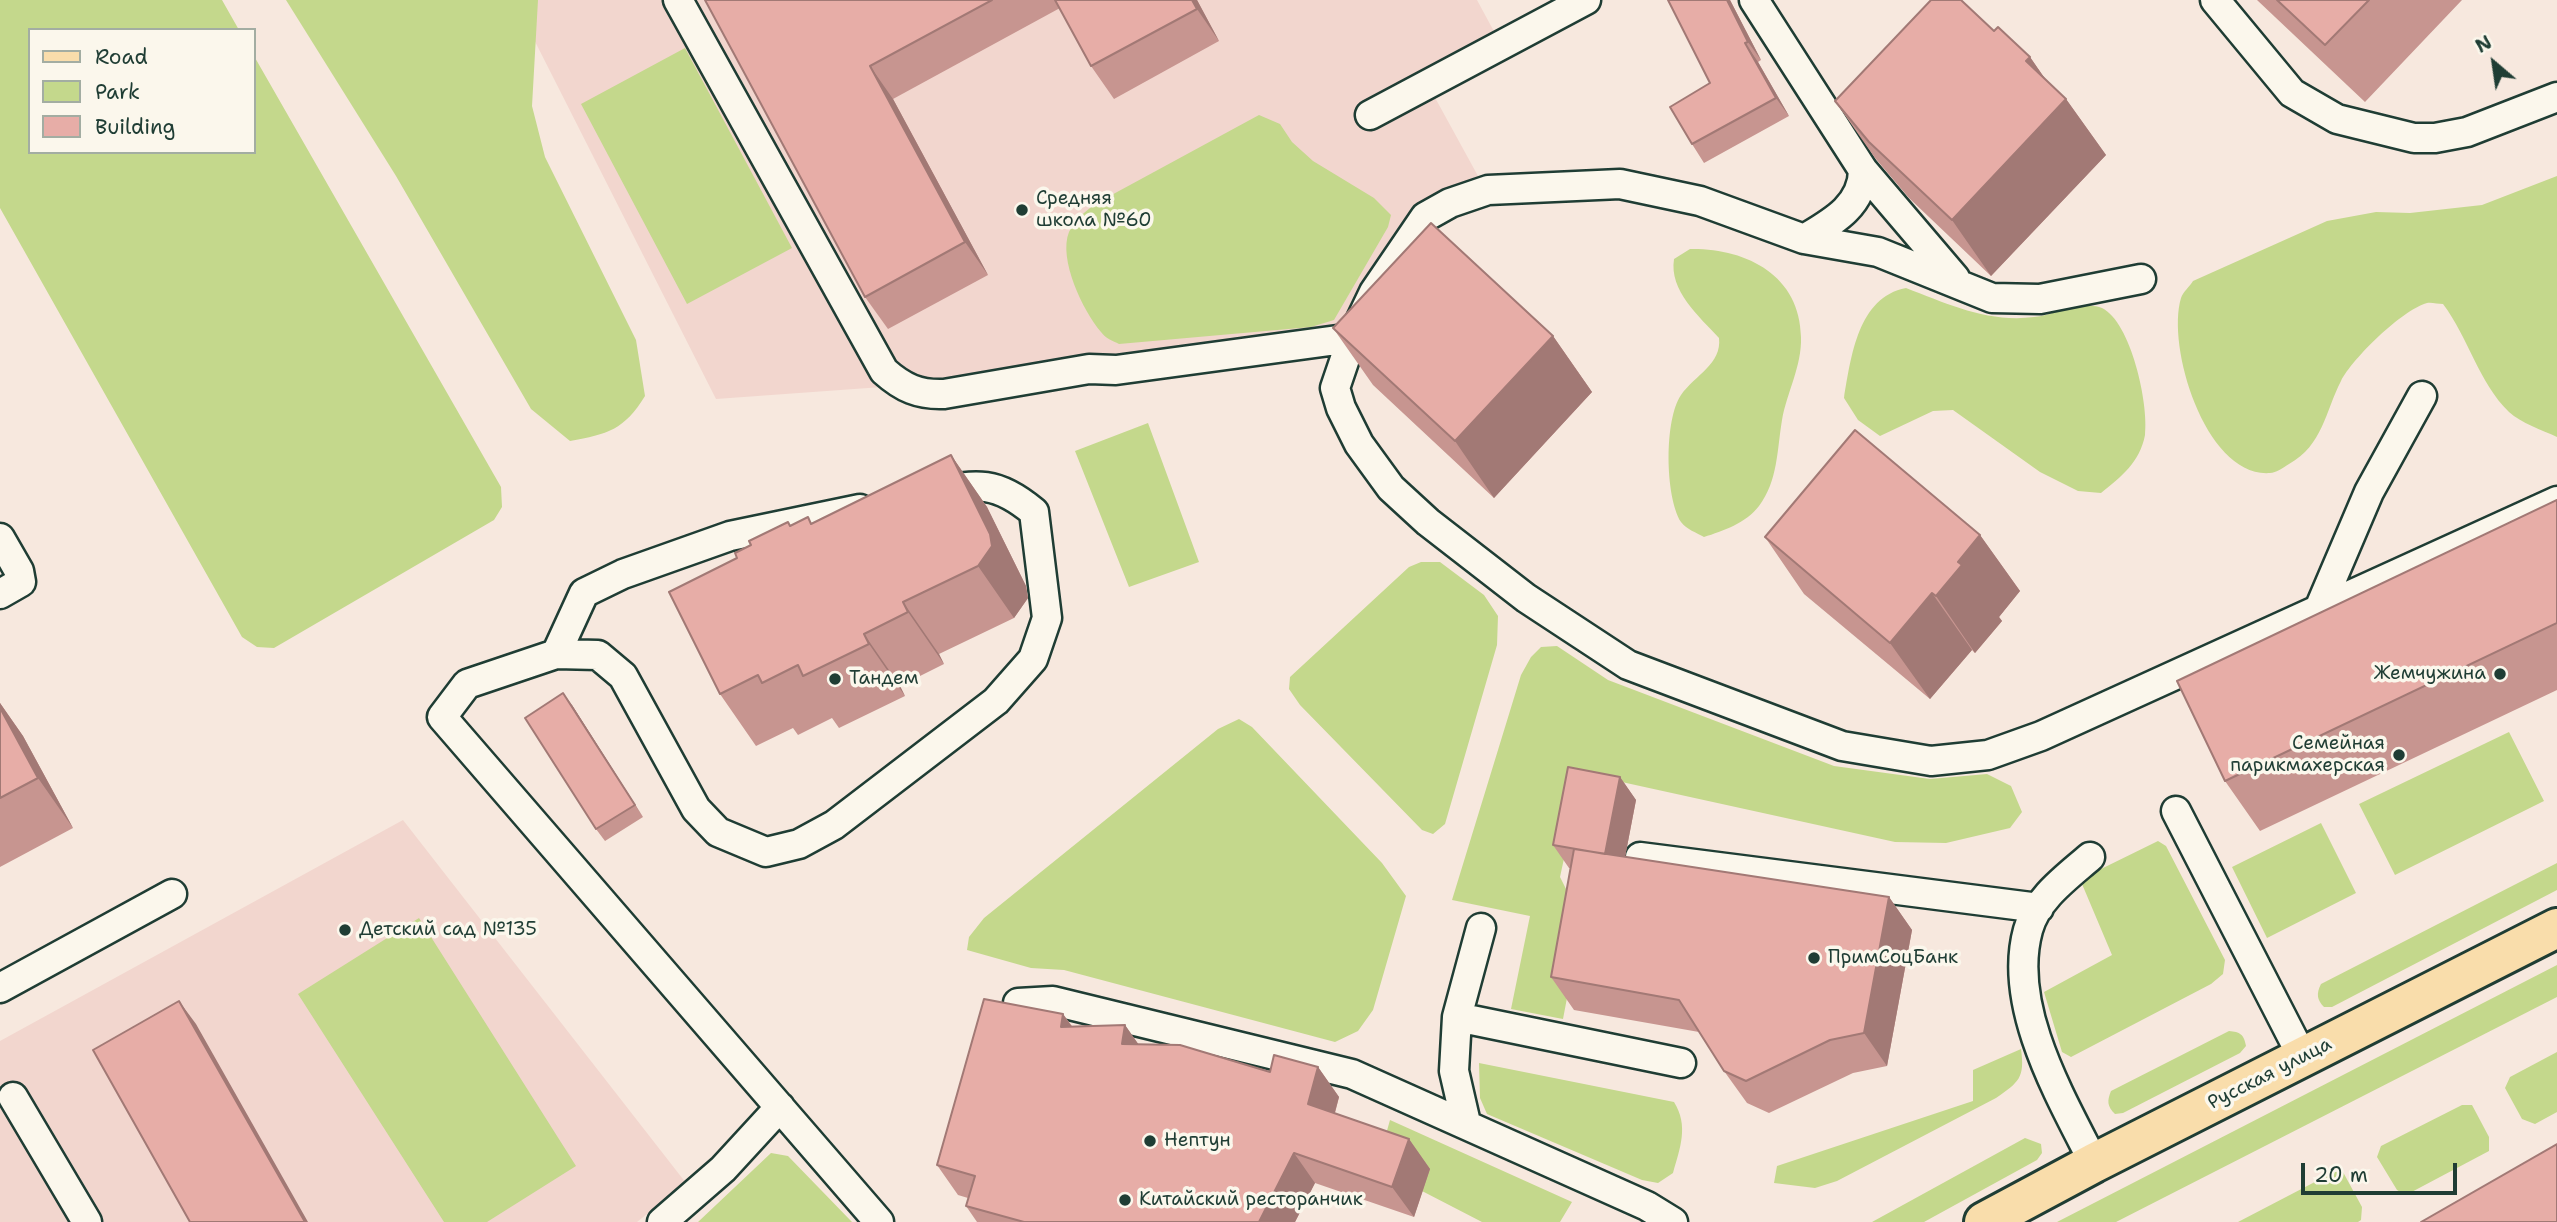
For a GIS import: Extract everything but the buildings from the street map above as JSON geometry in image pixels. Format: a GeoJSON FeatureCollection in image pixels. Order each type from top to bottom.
{"type":"FeatureCollection","features":[{"type":"Feature","properties":{"kind":"main road","name":"Русская улица"},"geometry":{"type":"LineString","coordinates":[[1984,1222],[2094,1163],[2557,929]]}},
{"type":"Feature","properties":{"kind":"lane"},"geometry":{"type":"LineString","coordinates":[[678,0],[881,367],[899,385],[925,395],[944,394],[1089,369],[1116,370],[1352,338]]}},
{"type":"Feature","properties":{"kind":"lane"},"geometry":{"type":"LineString","coordinates":[[1370,116],[1586,0]]}},
{"type":"Feature","properties":{"kind":"lane"},"geometry":{"type":"LineString","coordinates":[[1754,0],[1863,170],[1959,282]]}},
{"type":"Feature","properties":{"kind":"lane"},"geometry":{"type":"LineString","coordinates":[[2215,0],[2292,93],[2337,118],[2414,138],[2435,138],[2467,132],[2557,97]]}},
{"type":"Feature","properties":{"kind":"lane"},"geometry":{"type":"LineString","coordinates":[[1804,239],[1846,212],[1856,196],[1863,170]]}},
{"type":"Feature","properties":{"kind":"lane"},"geometry":{"type":"LineString","coordinates":[[2141,279],[2040,299],[1992,298],[1959,282],[1878,252],[1804,239],[1700,201],[1619,184],[1488,190],[1450,203],[1425,217],[1374,292],[1352,338],[1335,388],[1341,408],[1359,444],[1391,488],[1428,522],[1526,598],[1628,665],[1842,746],[1931,761],[1988,755],[2095,712],[2557,501]]}},
{"type":"Feature","properties":{"kind":"lane"},"geometry":{"type":"LineString","coordinates":[[2319,609],[2369,492],[2422,397]]}},
{"type":"Feature","properties":{"kind":"lane"},"geometry":{"type":"LineString","coordinates":[[556,654],[584,593],[623,575],[730,536],[975,484],[1003,493],[1034,512],[1047,618],[1033,659],[996,701],[834,825],[799,844],[766,852],[718,832],[696,810],[623,676],[598,655],[556,654],[467,684],[442,717],[879,1222]]}},
{"type":"Feature","properties":{"kind":"lane"},"geometry":{"type":"LineString","coordinates":[[0,538],[19,571],[21,582],[0,594]]}},
{"type":"Feature","properties":{"kind":"lane"},"geometry":{"type":"LineString","coordinates":[[2176,811],[2302,1058]]}},
{"type":"Feature","properties":{"kind":"lane"},"geometry":{"type":"LineString","coordinates":[[1640,857],[2039,908]]}},
{"type":"Feature","properties":{"kind":"lane"},"geometry":{"type":"LineString","coordinates":[[2090,857],[2054,888],[2039,908],[2028,928],[2023,965],[2030,1017],[2059,1093],[2094,1163]]}},
{"type":"Feature","properties":{"kind":"lane"},"geometry":{"type":"LineString","coordinates":[[0,988],[172,894]]}},
{"type":"Feature","properties":{"kind":"lane"},"geometry":{"type":"LineString","coordinates":[[1466,1123],[1454,1071],[1457,1017],[1481,928]]}},
{"type":"Feature","properties":{"kind":"lane"},"geometry":{"type":"LineString","coordinates":[[1018,1003],[1053,1001],[1352,1074],[1647,1206],[1673,1222]]}},
{"type":"Feature","properties":{"kind":"lane"},"geometry":{"type":"LineString","coordinates":[[1457,1017],[1681,1063]]}},
{"type":"Feature","properties":{"kind":"lane"},"geometry":{"type":"LineString","coordinates":[[13,1097],[87,1222]]}},
{"type":"Feature","properties":{"kind":"lane"},"geometry":{"type":"LineString","coordinates":[[662,1222],[723,1169],[780,1107]]}},
{"type":"Feature","properties":{"kind":"shaded area","name":"Средняя школа №60"},"geometry":{"type":"Polygon","coordinates":[[[514,0],[1477,0],[1497,37],[1427,83],[1478,176],[1442,193],[1342,329],[965,381],[716,399],[514,0]]]}},
{"type":"Feature","properties":{"kind":"shaded area","name":"Детский сад №135"},"geometry":{"type":"Polygon","coordinates":[[[403,820],[686,1183],[637,1222],[0,1222],[0,1041],[403,820]]]}},
{"type":"Feature","properties":{"kind":"green space"},"geometry":{"type":"Polygon","coordinates":[[[0,0],[222,0],[238,28],[28,28],[28,154],[256,154],[256,59],[501,487],[502,507],[494,520],[274,648],[257,647],[242,637],[0,208],[0,0]]]}},
{"type":"Feature","properties":{"kind":"green space"},"geometry":{"type":"Polygon","coordinates":[[[286,0],[538,0],[532,106],[545,157],[636,340],[645,396],[622,423],[605,433],[570,441],[531,409],[396,176],[286,0]]]}},
{"type":"Feature","properties":{"kind":"green space"},"geometry":{"type":"Polygon","coordinates":[[[685,48],[792,248],[687,304],[581,104],[685,48]]]}},
{"type":"Feature","properties":{"kind":"green space"},"geometry":{"type":"Polygon","coordinates":[[[1259,115],[1280,124],[1292,142],[1313,161],[1374,198],[1391,215],[1388,227],[1334,320],[1311,327],[1119,344],[1107,338],[1094,323],[1074,284],[1066,243],[1074,223],[1095,204],[1259,115]]]}},
{"type":"Feature","properties":{"kind":"green space"},"geometry":{"type":"Polygon","coordinates":[[[2557,176],[2557,437],[2509,412],[2490,388],[2443,304],[2429,303],[2417,307],[2392,325],[2356,360],[2341,381],[2316,438],[2300,456],[2280,470],[2270,473],[2247,469],[2227,455],[2210,433],[2196,406],[2180,347],[2178,320],[2181,298],[2193,281],[2327,221],[2376,212],[2410,213],[2482,205],[2557,176]]]}},
{"type":"Feature","properties":{"kind":"green space"},"geometry":{"type":"Polygon","coordinates":[[[1690,249],[1731,254],[1766,269],[1791,297],[1798,315],[1801,337],[1797,369],[1784,410],[1770,486],[1754,512],[1741,522],[1704,537],[1681,522],[1669,477],[1669,439],[1675,407],[1681,395],[1712,362],[1719,347],[1719,338],[1687,302],[1676,282],[1674,259],[1690,249]]]}},
{"type":"Feature","properties":{"kind":"green space"},"geometry":{"type":"Polygon","coordinates":[[[1906,288],[1984,315],[2034,317],[2095,306],[2112,316],[2122,329],[2136,365],[2144,404],[2145,435],[2139,453],[2129,468],[2101,493],[2078,491],[2040,472],[1953,410],[1933,411],[1880,436],[1858,420],[1844,398],[1860,331],[1877,303],[1906,288]]]}},
{"type":"Feature","properties":{"kind":"green space"},"geometry":{"type":"Polygon","coordinates":[[[1148,423],[1199,562],[1129,587],[1075,451],[1148,423]]]}},
{"type":"Feature","properties":{"kind":"green space"},"geometry":{"type":"Polygon","coordinates":[[[1421,562],[1440,562],[1484,595],[1498,616],[1497,645],[1445,824],[1433,834],[1422,830],[1300,705],[1289,689],[1290,677],[1409,567],[1421,562]]]}},
{"type":"Feature","properties":{"kind":"green space"},"geometry":{"type":"Polygon","coordinates":[[[1557,646],[1608,680],[1834,766],[1930,779],[1987,774],[2011,786],[2022,812],[2010,828],[1946,843],[1895,842],[1599,777],[1579,789],[1560,877],[1569,895],[1585,903],[1563,1019],[1511,1009],[1530,916],[1452,900],[1521,675],[1531,657],[1541,647],[1557,646]]]}},
{"type":"Feature","properties":{"kind":"green space"},"geometry":{"type":"Polygon","coordinates":[[[1239,719],[1252,727],[1382,863],[1406,896],[1373,1010],[1358,1031],[1335,1042],[1064,970],[1031,968],[967,950],[969,937],[984,918],[1218,729],[1239,719]]]}},
{"type":"Feature","properties":{"kind":"green space"},"geometry":{"type":"Polygon","coordinates":[[[2509,732],[2544,801],[2395,875],[2359,804],[2509,732]]]}},
{"type":"Feature","properties":{"kind":"green space"},"geometry":{"type":"Polygon","coordinates":[[[2321,823],[2356,893],[2267,938],[2232,867],[2321,823]]]}},
{"type":"Feature","properties":{"kind":"green space"},"geometry":{"type":"Polygon","coordinates":[[[2158,841],[2166,846],[2225,960],[2223,974],[2211,984],[2071,1057],[2062,1052],[2044,992],[2112,955],[2082,884],[2101,869],[2158,841]]]}},
{"type":"Feature","properties":{"kind":"green space"},"geometry":{"type":"Polygon","coordinates":[[[2557,863],[2557,890],[2332,1007],[2324,1007],[2320,1002],[2318,994],[2321,984],[2557,863]]]}},
{"type":"Feature","properties":{"kind":"green space"},"geometry":{"type":"Polygon","coordinates":[[[419,918],[576,1166],[487,1222],[444,1222],[298,994],[419,918]]]}},
{"type":"Feature","properties":{"kind":"green space"},"geometry":{"type":"Polygon","coordinates":[[[2557,965],[2557,997],[2116,1222],[2057,1222],[2557,965]]]}},
{"type":"Feature","properties":{"kind":"green space"},"geometry":{"type":"Polygon","coordinates":[[[2229,1031],[2243,1036],[2246,1046],[2240,1053],[2123,1113],[2115,1114],[2110,1108],[2108,1101],[2111,1091],[2229,1031]]]}},
{"type":"Feature","properties":{"kind":"green space"},"geometry":{"type":"Polygon","coordinates":[[[2021,1049],[2022,1067],[2019,1078],[1996,1098],[1837,1181],[1815,1188],[1774,1183],[1777,1166],[1973,1101],[1973,1070],[2021,1049]]]}},
{"type":"Feature","properties":{"kind":"green space"},"geometry":{"type":"Polygon","coordinates":[[[2557,1052],[2557,1112],[2535,1124],[2522,1119],[2505,1088],[2510,1077],[2557,1052]]]}},
{"type":"Feature","properties":{"kind":"green space"},"geometry":{"type":"Polygon","coordinates":[[[1479,1063],[1674,1102],[1679,1111],[1682,1128],[1673,1173],[1658,1183],[1642,1180],[1487,1114],[1480,1098],[1479,1063]]]}},
{"type":"Feature","properties":{"kind":"green space"},"geometry":{"type":"Polygon","coordinates":[[[2462,1105],[2472,1105],[2489,1137],[2489,1151],[2406,1195],[2397,1190],[2377,1157],[2381,1146],[2462,1105]]]}},
{"type":"Feature","properties":{"kind":"green space"},"geometry":{"type":"Polygon","coordinates":[[[1390,1120],[1572,1202],[1560,1222],[1482,1222],[1422,1191],[1381,1152],[1390,1120]]]}},
{"type":"Feature","properties":{"kind":"green space"},"geometry":{"type":"Polygon","coordinates":[[[2025,1138],[2041,1144],[2042,1153],[2037,1160],[1924,1222],[1872,1222],[2025,1138]]]}},
{"type":"Feature","properties":{"kind":"green space"},"geometry":{"type":"Polygon","coordinates":[[[771,1153],[788,1156],[852,1222],[698,1222],[771,1153]]]}},
{"type":"Feature","properties":{"kind":"green space"},"geometry":{"type":"Polygon","coordinates":[[[2334,1172],[2343,1172],[2362,1207],[2361,1220],[2358,1222],[2238,1222],[2334,1172]]]}},
{"type":"Feature","properties":{"kind":"place","name":"Средняя школа №60"},"geometry":{"type":"Point","coordinates":[1022,210]}},
{"type":"Feature","properties":{"kind":"place","name":"Жемчужина"},"geometry":{"type":"Point","coordinates":[2500,674]}},
{"type":"Feature","properties":{"kind":"place","name":"Тандем"},"geometry":{"type":"Point","coordinates":[835,679]}},
{"type":"Feature","properties":{"kind":"place","name":"Семейная парикмахерская"},"geometry":{"type":"Point","coordinates":[2399,755]}},
{"type":"Feature","properties":{"kind":"place","name":"Детский сад №135"},"geometry":{"type":"Point","coordinates":[345,930]}},
{"type":"Feature","properties":{"kind":"place","name":"ПримСоцБанк"},"geometry":{"type":"Point","coordinates":[1814,958]}},
{"type":"Feature","properties":{"kind":"place","name":"Нептун"},"geometry":{"type":"Point","coordinates":[1150,1141]}},
{"type":"Feature","properties":{"kind":"place","name":"Китайский ресторанчик"},"geometry":{"type":"Point","coordinates":[1125,1200]}}]}
